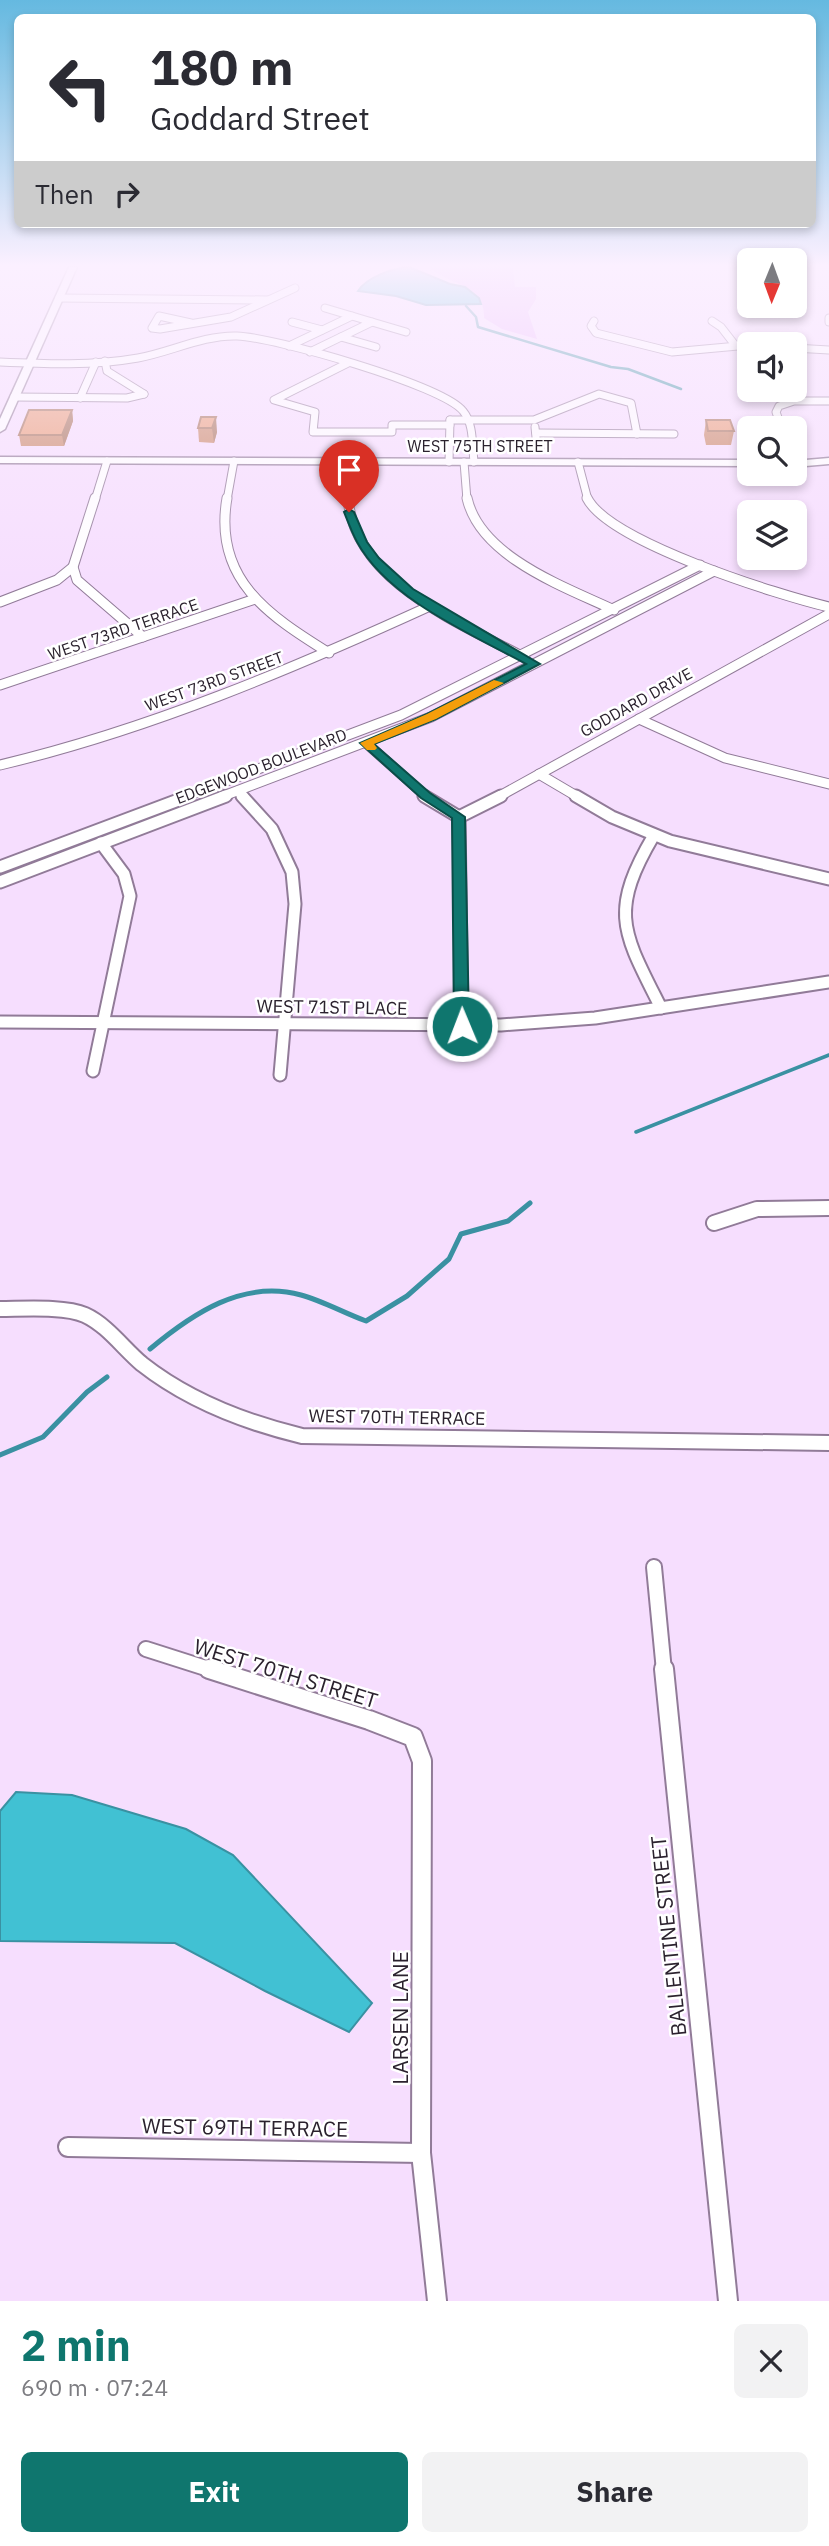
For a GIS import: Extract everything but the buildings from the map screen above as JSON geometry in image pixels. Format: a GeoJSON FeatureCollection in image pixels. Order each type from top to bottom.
{"type":"FeatureCollection","features":[{"type":"Feature","properties":{"kind":"main road","name":"WEST 75TH STREET"},"geometry":{"type":"LineString","coordinates":[[0,460],[737,463]]}},
{"type":"Feature","properties":{"kind":"main road"},"geometry":{"type":"LineString","coordinates":[[807,462],[829,461]]}},
{"type":"Feature","properties":{"kind":"main road"},"geometry":{"type":"LineString","coordinates":[[807,467],[829,467]]}},
{"type":"Feature","properties":{"kind":"street"},"geometry":{"type":"LineString","coordinates":[[0,429],[24,374]]}},
{"type":"Feature","properties":{"kind":"street"},"geometry":{"type":"LineString","coordinates":[[80,398],[90,374]]}},
{"type":"Feature","properties":{"kind":"street"},"geometry":{"type":"LineString","coordinates":[[14,397],[127,398],[144,394],[112,374]]}},
{"type":"Feature","properties":{"kind":"street"},"geometry":{"type":"LineString","coordinates":[[325,374],[274,400],[315,412],[313,432],[391,432],[392,425],[468,420],[534,420],[599,394],[631,403],[637,434]]}},
{"type":"Feature","properties":{"kind":"street"},"geometry":{"type":"LineString","coordinates":[[382,374],[441,396],[459,406],[468,420],[469,507],[490,537],[530,568],[614,610]]}},
{"type":"Feature","properties":{"kind":"street"},"geometry":{"type":"LineString","coordinates":[[777,416],[779,406],[794,401],[829,401]]}},
{"type":"Feature","properties":{"kind":"street"},"geometry":{"type":"LineString","coordinates":[[449,462],[450,423],[447,407],[450,403]]}},
{"type":"Feature","properties":{"kind":"street"},"geometry":{"type":"LineString","coordinates":[[534,420],[537,448]]}},
{"type":"Feature","properties":{"kind":"street"},"geometry":{"type":"LineString","coordinates":[[536,433],[674,434]]}},
{"type":"Feature","properties":{"kind":"street"},"geometry":{"type":"LineString","coordinates":[[0,603],[57,580],[73,567],[107,461]]}},
{"type":"Feature","properties":{"kind":"street"},"geometry":{"type":"LineString","coordinates":[[234,461],[224,519],[226,547],[232,564],[256,599],[293,631],[329,653]]}},
{"type":"Feature","properties":{"kind":"street"},"geometry":{"type":"LineString","coordinates":[[350,461],[348,502],[353,525],[362,542],[393,578],[430,606],[535,664]]}},
{"type":"Feature","properties":{"kind":"street"},"geometry":{"type":"LineString","coordinates":[[578,462],[586,498],[604,520],[620,530],[714,571],[809,603],[829,607]]}},
{"type":"Feature","properties":{"kind":"street","name":"EDGEWOOD BOULEVARD"},"geometry":{"type":"LineString","coordinates":[[0,867],[388,720],[522,656],[701,565]]}},
{"type":"Feature","properties":{"kind":"street"},"geometry":{"type":"LineString","coordinates":[[73,567],[77,580],[143,637]]}},
{"type":"Feature","properties":{"kind":"street","name":"EDGEWOOD BOULEVARD"},"geometry":{"type":"LineString","coordinates":[[0,882],[431,717],[714,571]]}},
{"type":"Feature","properties":{"kind":"street","name":"WEST 73RD TERRACE"},"geometry":{"type":"LineString","coordinates":[[0,685],[256,599]]}},
{"type":"Feature","properties":{"kind":"street","name":"WEST 73RD STREET"},"geometry":{"type":"LineString","coordinates":[[0,765],[94,740],[329,653],[430,606]]}},
{"type":"Feature","properties":{"kind":"street","name":"GODDARD DRIVE"},"geometry":{"type":"LineString","coordinates":[[458,817],[829,614]]}},
{"type":"Feature","properties":{"kind":"street"},"geometry":{"type":"LineString","coordinates":[[639,719],[725,758],[829,784]]}},
{"type":"Feature","properties":{"kind":"street"},"geometry":{"type":"LineString","coordinates":[[366,743],[425,796],[458,817],[462,1026]]}},
{"type":"Feature","properties":{"kind":"street"},"geometry":{"type":"LineString","coordinates":[[539,774],[612,817],[654,835],[829,879]]}},
{"type":"Feature","properties":{"kind":"street"},"geometry":{"type":"LineString","coordinates":[[239,791],[272,829],[292,872],[295,904],[280,1076]]}},
{"type":"Feature","properties":{"kind":"street"},"geometry":{"type":"LineString","coordinates":[[654,835],[628,885],[623,915],[627,939],[661,1008]]}},
{"type":"Feature","properties":{"kind":"street"},"geometry":{"type":"LineString","coordinates":[[93,1071],[130,896],[121,867],[101,843]]}},
{"type":"Feature","properties":{"kind":"street","name":"WEST 71ST PLACE"},"geometry":{"type":"LineString","coordinates":[[0,1023],[462,1026],[561,1022],[829,982]]}},
{"type":"Feature","properties":{"kind":"street"},"geometry":{"type":"LineString","coordinates":[[714,1223],[757,1209],[829,1208]]}},
{"type":"Feature","properties":{"kind":"street","name":"WEST 70TH TERRACE"},"geometry":{"type":"LineString","coordinates":[[0,1309],[69,1311],[86,1315],[118,1345],[169,1383],[244,1422],[302,1436],[829,1443]]}},
{"type":"Feature","properties":{"kind":"street","name":"BALLENTINE STREET"},"geometry":{"type":"LineString","coordinates":[[653,1567],[728,2301]]}},
{"type":"Feature","properties":{"kind":"street","name":"WEST 70TH STREET"},"geometry":{"type":"LineString","coordinates":[[146,1649],[369,1720],[413,1737]]}},
{"type":"Feature","properties":{"kind":"street","name":"LARSEN LANE"},"geometry":{"type":"LineString","coordinates":[[413,1737],[422,1761],[424,1784],[421,2153],[437,2301]]}},
{"type":"Feature","properties":{"kind":"street","name":"WEST 69TH TERRACE"},"geometry":{"type":"LineString","coordinates":[[68,2147],[421,2153]]}},
{"type":"Feature","properties":{"kind":"water"},"geometry":{"type":"Polygon","coordinates":[[[16,1792],[72,1795],[186,1829],[233,1855],[372,2003],[349,2032],[175,1943],[0,1941],[0,1811],[16,1792]]]}},
{"type":"Feature","properties":{"kind":"waterway"},"geometry":{"type":"LineString","coordinates":[[642,374],[681,389]]}},
{"type":"Feature","properties":{"kind":"waterway"},"geometry":{"type":"LineString","coordinates":[[636,1132],[829,1055]]}},
{"type":"Feature","properties":{"kind":"waterway"},"geometry":{"type":"LineString","coordinates":[[150,1349],[201,1312],[239,1296],[259,1292],[280,1291],[301,1295],[366,1321],[407,1296],[449,1259],[461,1234],[508,1221],[530,1203]]}},
{"type":"Feature","properties":{"kind":"waterway"},"geometry":{"type":"LineString","coordinates":[[0,1455],[43,1437],[87,1392],[107,1377]]}},
{"type":"Feature","properties":{"kind":"slow traffic"},"geometry":{"type":"LineString","coordinates":[[371,748],[366,743],[431,717],[498,683]]}},
{"type":"Feature","properties":{"kind":"route"},"geometry":{"type":"LineString","coordinates":[[349,512],[362,542],[375,560],[409,592],[535,664],[455,706],[366,743],[425,796],[458,817],[462,1026]]}}]}
